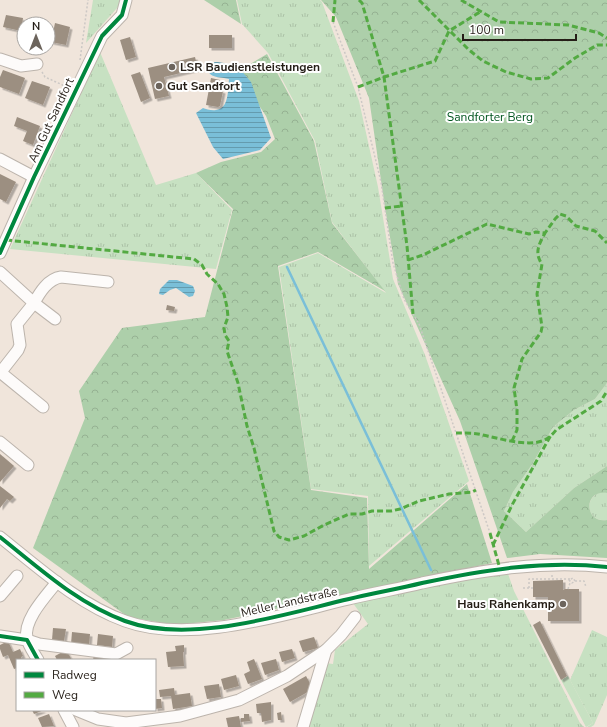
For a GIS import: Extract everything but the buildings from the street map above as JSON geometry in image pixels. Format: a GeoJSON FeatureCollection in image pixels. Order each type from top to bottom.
{"type":"FeatureCollection","features":[{"type":"Feature","properties":{"kind":"street","name":"Am Gut Sandfort"},"geometry":{"type":"LineString","coordinates":[[0,253],[75,90],[102,36],[122,14],[126,0]]}},
{"type":"Feature","properties":{"kind":"street"},"geometry":{"type":"LineString","coordinates":[[0,59],[20,66],[37,64]]}},
{"type":"Feature","properties":{"kind":"street"},"geometry":{"type":"LineString","coordinates":[[0,159],[34,177]]}},
{"type":"Feature","properties":{"kind":"street"},"geometry":{"type":"LineString","coordinates":[[0,272],[34,303],[55,319]]}},
{"type":"Feature","properties":{"kind":"street"},"geometry":{"type":"LineString","coordinates":[[43,407],[0,372],[18,350],[20,345],[17,324],[34,303],[38,295],[55,278],[61,277],[108,282]]}},
{"type":"Feature","properties":{"kind":"street"},"geometry":{"type":"LineString","coordinates":[[0,442],[28,465]]}},
{"type":"Feature","properties":{"kind":"street","name":"Meller Landstraße"},"geometry":{"type":"LineString","coordinates":[[0,537],[57,582],[103,612],[126,622],[150,628],[180,630],[220,628],[463,575],[506,568],[552,565],[607,568]]}},
{"type":"Feature","properties":{"kind":"street"},"geometry":{"type":"LineString","coordinates":[[0,596],[17,576]]}},
{"type":"Feature","properties":{"kind":"street"},"geometry":{"type":"LineString","coordinates":[[37,659],[27,640],[26,632],[29,621],[57,582]]}},
{"type":"Feature","properties":{"kind":"street"},"geometry":{"type":"LineString","coordinates":[[78,711],[98,719],[126,723],[180,716],[239,700],[287,676],[326,650],[341,635],[355,617]]}},
{"type":"Feature","properties":{"kind":"street"},"geometry":{"type":"LineString","coordinates":[[0,636],[27,640],[39,644],[116,654],[127,648]]}},
{"type":"Feature","properties":{"kind":"street"},"geometry":{"type":"LineString","coordinates":[[303,727],[326,650]]}},
{"type":"Feature","properties":{"kind":"street"},"geometry":{"type":"LineString","coordinates":[[65,711],[73,727]]}},
{"type":"Feature","properties":{"kind":"path"},"geometry":{"type":"LineString","coordinates":[[80,59],[88,0]]}},
{"type":"Feature","properties":{"kind":"path"},"geometry":{"type":"LineString","coordinates":[[333,22],[358,87],[381,182],[393,263],[404,299],[419,324],[490,533]]}},
{"type":"Feature","properties":{"kind":"path"},"geometry":{"type":"LineString","coordinates":[[37,64],[45,77],[75,90]]}},
{"type":"Feature","properties":{"kind":"path"},"geometry":{"type":"LineString","coordinates":[[552,565],[552,579]]}},
{"type":"Feature","properties":{"kind":"path"},"geometry":{"type":"LineString","coordinates":[[529,588],[529,579],[573,578],[575,581]]}},
{"type":"Feature","properties":{"kind":"path"},"geometry":{"type":"LineString","coordinates":[[568,588],[570,579]]}},
{"type":"Feature","properties":{"kind":"path"},"geometry":{"type":"LineString","coordinates":[[570,582],[573,583],[575,581],[584,581],[586,587]]}},
{"type":"Feature","properties":{"kind":"path"},"geometry":{"type":"LineString","coordinates":[[523,588],[533,588]]}},
{"type":"Feature","properties":{"kind":"green space"},"geometry":{"type":"Polygon","coordinates":[[[93,0],[120,0],[118,7],[86,43],[93,0]]]}},
{"type":"Feature","properties":{"kind":"green space"},"geometry":{"type":"Polygon","coordinates":[[[204,0],[236,0],[241,24],[204,0]]]}},
{"type":"Feature","properties":{"kind":"green space"},"geometry":{"type":"Polygon","coordinates":[[[237,0],[320,0],[322,2],[359,101],[378,187],[393,279],[425,355],[469,481],[369,566],[368,496],[311,489],[279,267],[318,253],[386,293],[332,222],[315,141],[268,53],[242,24],[237,0]]]}},
{"type":"Feature","properties":{"kind":"green space","name":"Sandforter Berg"},"geometry":{"type":"Polygon","coordinates":[[[321,0],[607,0],[607,383],[595,399],[574,410],[553,427],[533,463],[513,492],[504,511],[526,532],[574,488],[607,466],[607,493],[599,493],[594,496],[590,501],[589,506],[594,517],[599,520],[607,520],[607,558],[540,554],[507,558],[460,421],[398,284],[369,98],[336,17],[321,0]]]}},
{"type":"Feature","properties":{"kind":"green space"},"geometry":{"type":"Polygon","coordinates":[[[100,52],[156,185],[196,173],[232,210],[216,269],[10,249],[100,52]]]}},
{"type":"Feature","properties":{"kind":"green space"},"geometry":{"type":"Polygon","coordinates":[[[267,54],[314,141],[332,223],[385,291],[318,252],[278,266],[311,490],[367,498],[369,569],[467,484],[492,563],[224,620],[174,625],[128,617],[33,548],[85,418],[79,391],[122,328],[205,317],[233,209],[196,173],[221,162],[261,152],[275,139],[266,116],[237,72],[267,54]]]}},
{"type":"Feature","properties":{"kind":"green space"},"geometry":{"type":"Polygon","coordinates":[[[607,383],[607,466],[574,488],[526,532],[504,511],[513,492],[533,463],[553,427],[574,410],[595,399],[607,383]]]}},
{"type":"Feature","properties":{"kind":"green space"},"geometry":{"type":"Polygon","coordinates":[[[602,492],[607,493],[607,520],[595,518],[591,514],[590,509],[592,499],[602,492]]]}},
{"type":"Feature","properties":{"kind":"green space"},"geometry":{"type":"Polygon","coordinates":[[[506,568],[514,591],[580,723],[584,727],[304,727],[326,663],[333,664],[335,650],[368,624],[350,599],[506,568]]]}},
{"type":"Feature","properties":{"kind":"green space"},"geometry":{"type":"Polygon","coordinates":[[[592,630],[607,637],[607,695],[594,725],[587,727],[593,723],[570,680],[592,630]]]}},
{"type":"Feature","properties":{"kind":"green space"},"geometry":{"type":"Polygon","coordinates":[[[568,676],[593,723],[586,727],[561,680],[568,676]]]}},
{"type":"Feature","properties":{"kind":"water"},"geometry":{"type":"Polygon","coordinates":[[[205,62],[218,62],[239,68],[251,82],[271,138],[260,150],[223,159],[213,147],[196,113],[203,108],[214,110],[220,109],[223,106],[227,98],[229,79],[216,77],[210,74],[205,62]]]}},
{"type":"Feature","properties":{"kind":"water"},"geometry":{"type":"Polygon","coordinates":[[[169,280],[177,280],[193,286],[195,291],[193,296],[189,297],[176,288],[163,295],[159,294],[160,289],[169,280]]]}},
{"type":"Feature","properties":{"kind":"waterway"},"geometry":{"type":"LineString","coordinates":[[287,267],[431,570]]}},
{"type":"Feature","properties":{"kind":"marked path"},"geometry":{"type":"LineString","coordinates":[[333,22],[335,0]]}},
{"type":"Feature","properties":{"kind":"marked path"},"geometry":{"type":"LineString","coordinates":[[359,0],[362,3],[384,77],[407,246],[413,314]]}},
{"type":"Feature","properties":{"kind":"marked path"},"geometry":{"type":"LineString","coordinates":[[419,0],[469,50],[483,61],[506,72],[531,79],[548,78],[575,58],[597,45],[607,45]]}},
{"type":"Feature","properties":{"kind":"marked path"},"geometry":{"type":"LineString","coordinates":[[461,0],[499,22],[568,25],[599,33],[607,38]]}},
{"type":"Feature","properties":{"kind":"marked path"},"geometry":{"type":"LineString","coordinates":[[358,87],[435,61],[449,31],[480,12]]}},
{"type":"Feature","properties":{"kind":"marked path"},"geometry":{"type":"LineString","coordinates":[[385,208],[401,206]]}},
{"type":"Feature","properties":{"kind":"marked path"},"geometry":{"type":"LineString","coordinates":[[408,260],[423,255],[487,224],[529,234],[536,232],[545,233],[560,214],[566,216],[576,226],[595,231],[607,243]]}},
{"type":"Feature","properties":{"kind":"marked path"},"geometry":{"type":"LineString","coordinates":[[512,441],[517,430],[517,410],[514,388],[522,359],[541,332],[542,327],[537,294],[542,264],[538,256],[538,248],[545,233]]}},
{"type":"Feature","properties":{"kind":"marked path"},"geometry":{"type":"LineString","coordinates":[[6,240],[194,259],[202,265],[207,274],[218,284],[224,294],[228,317],[224,328],[225,335],[229,341],[227,351],[238,383],[247,426],[254,448],[274,531],[279,537],[289,540],[304,536],[349,514],[362,514],[372,511],[391,511],[419,501],[449,494],[472,492],[476,490]]}},
{"type":"Feature","properties":{"kind":"marked path"},"geometry":{"type":"LineString","coordinates":[[456,433],[478,434],[519,442],[535,443],[550,437],[556,430],[601,401],[607,391]]}},
{"type":"Feature","properties":{"kind":"marked path"},"geometry":{"type":"LineString","coordinates":[[493,545],[512,505],[551,435]]}},
{"type":"Feature","properties":{"kind":"marked path"},"geometry":{"type":"LineString","coordinates":[[490,533],[500,569]]}},
{"type":"Feature","properties":{"kind":"cycle path"},"geometry":{"type":"LineString","coordinates":[[0,253],[34,177],[102,36],[122,15],[126,0]]}},
{"type":"Feature","properties":{"kind":"cycle path"},"geometry":{"type":"LineString","coordinates":[[0,537],[44,573],[75,595],[108,614],[125,621],[151,628],[178,630],[207,629],[237,625],[422,583],[491,570],[560,565],[607,567]]}},
{"type":"Feature","properties":{"kind":"cycle path"},"geometry":{"type":"LineString","coordinates":[[0,636],[27,640],[37,659]]}},
{"type":"Feature","properties":{"kind":"place","name":"LSR Baudienstleistungen"},"geometry":{"type":"Point","coordinates":[172,67]}},
{"type":"Feature","properties":{"kind":"place","name":"Gut Sandfort"},"geometry":{"type":"Point","coordinates":[159,86]}},
{"type":"Feature","properties":{"kind":"place","name":"Haus Rahenkamp"},"geometry":{"type":"Point","coordinates":[563,604]}}]}
